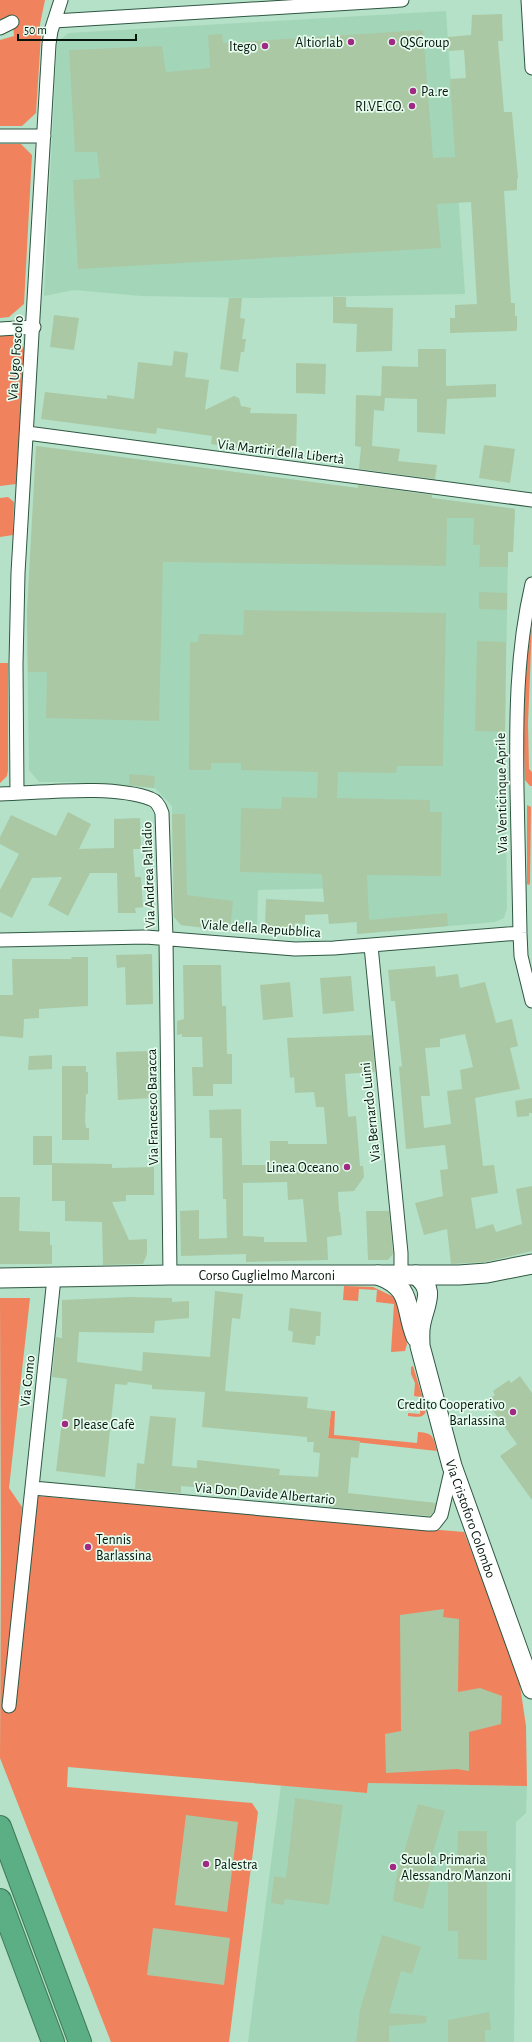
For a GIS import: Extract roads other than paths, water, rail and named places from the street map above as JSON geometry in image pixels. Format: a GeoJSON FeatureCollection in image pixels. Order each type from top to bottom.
{"type":"FeatureCollection","features":[{"type":"Feature","properties":{"kind":"highway"},"geometry":{"type":"LineString","coordinates":[[0,1827],[80,2042]]}},
{"type":"Feature","properties":{"kind":"highway"},"geometry":{"type":"LineString","coordinates":[[0,1900],[53,2042]]}},
{"type":"Feature","properties":{"kind":"street","name":"Via Ugo Foscolo"},"geometry":{"type":"LineString","coordinates":[[17,793],[16,664],[18,573],[34,327],[49,44],[54,21],[61,0]]}},
{"type":"Feature","properties":{"kind":"street"},"geometry":{"type":"LineString","coordinates":[[54,21],[402,0]]}},
{"type":"Feature","properties":{"kind":"street"},"geometry":{"type":"LineString","coordinates":[[528,0],[532,68]]}},
{"type":"Feature","properties":{"kind":"street"},"geometry":{"type":"LineString","coordinates":[[0,28],[12,22]]}},
{"type":"Feature","properties":{"kind":"street"},"geometry":{"type":"LineString","coordinates":[[0,136],[44,136]]}},
{"type":"Feature","properties":{"kind":"street"},"geometry":{"type":"LineString","coordinates":[[0,329],[34,327]]}},
{"type":"Feature","properties":{"kind":"street","name":"Via Martiri della Libertà"},"geometry":{"type":"LineString","coordinates":[[27,434],[532,500]]}},
{"type":"Feature","properties":{"kind":"street","name":"Via Venticinque Aprile"},"geometry":{"type":"LineString","coordinates":[[532,584],[520,652],[517,696],[521,956],[532,1001]]}},
{"type":"Feature","properties":{"kind":"street","name":"Via Andrea Palladio"},"geometry":{"type":"LineString","coordinates":[[0,794],[87,791],[130,794],[152,799],[159,806],[162,812],[166,938]]}},
{"type":"Feature","properties":{"kind":"street","name":"Viale della Repubblica"},"geometry":{"type":"LineString","coordinates":[[0,940],[111,937],[166,938],[295,949],[371,946],[520,934]]}},
{"type":"Feature","properties":{"kind":"street","name":"Via Francesco Baracca"},"geometry":{"type":"LineString","coordinates":[[166,938],[170,1275]]}},
{"type":"Feature","properties":{"kind":"street","name":"Via Bernardo Luini"},"geometry":{"type":"LineString","coordinates":[[371,946],[401,1254],[415,1276]]}},
{"type":"Feature","properties":{"kind":"street","name":"Corso Guglielmo Marconi"},"geometry":{"type":"LineString","coordinates":[[0,1278],[170,1275],[459,1275],[487,1273],[532,1264]]}},
{"type":"Feature","properties":{"kind":"street"},"geometry":{"type":"LineString","coordinates":[[378,1275],[396,1284],[417,1307]]}},
{"type":"Feature","properties":{"kind":"street","name":"Via Cristoforo Colombo"},"geometry":{"type":"LineString","coordinates":[[417,1307],[447,1282],[459,1275]]}},
{"type":"Feature","properties":{"kind":"street","name":"Via Cristoforo Colombo"},"geometry":{"type":"LineString","coordinates":[[415,1276],[426,1285],[428,1290],[417,1307],[420,1325],[420,1346],[452,1466],[532,1686]]}},
{"type":"Feature","properties":{"kind":"street","name":"Via Como"},"geometry":{"type":"LineString","coordinates":[[9,1706],[54,1278]]}},
{"type":"Feature","properties":{"kind":"street","name":"Via Don Davide Albertario"},"geometry":{"type":"LineString","coordinates":[[33,1488],[434,1524],[441,1515],[452,1466]]}},
{"type":"Feature","properties":{"kind":"place","name":"Altiorlab"},"geometry":{"type":"Point","coordinates":[351,42]}},
{"type":"Feature","properties":{"kind":"place","name":"QSGroup"},"geometry":{"type":"Point","coordinates":[392,42]}},
{"type":"Feature","properties":{"kind":"place","name":"Itego"},"geometry":{"type":"Point","coordinates":[265,46]}},
{"type":"Feature","properties":{"kind":"place","name":"Pa.re"},"geometry":{"type":"Point","coordinates":[413,91]}},
{"type":"Feature","properties":{"kind":"place","name":"RI.VE.CO."},"geometry":{"type":"Point","coordinates":[412,106]}},
{"type":"Feature","properties":{"kind":"place","name":"Linea Oceano"},"geometry":{"type":"Point","coordinates":[347,1167]}},
{"type":"Feature","properties":{"kind":"place","name":"Credito Cooperativo Barlassina"},"geometry":{"type":"Point","coordinates":[513,1412]}},
{"type":"Feature","properties":{"kind":"place","name":"Please Cafè"},"geometry":{"type":"Point","coordinates":[65,1424]}},
{"type":"Feature","properties":{"kind":"place","name":"Tennis Barlassina"},"geometry":{"type":"Point","coordinates":[88,1547]}},
{"type":"Feature","properties":{"kind":"place","name":"Palestra"},"geometry":{"type":"Point","coordinates":[206,1864]}},
{"type":"Feature","properties":{"kind":"place","name":"Scuola Primaria Alessandro Manzoni"},"geometry":{"type":"Point","coordinates":[393,1867]}}]}
